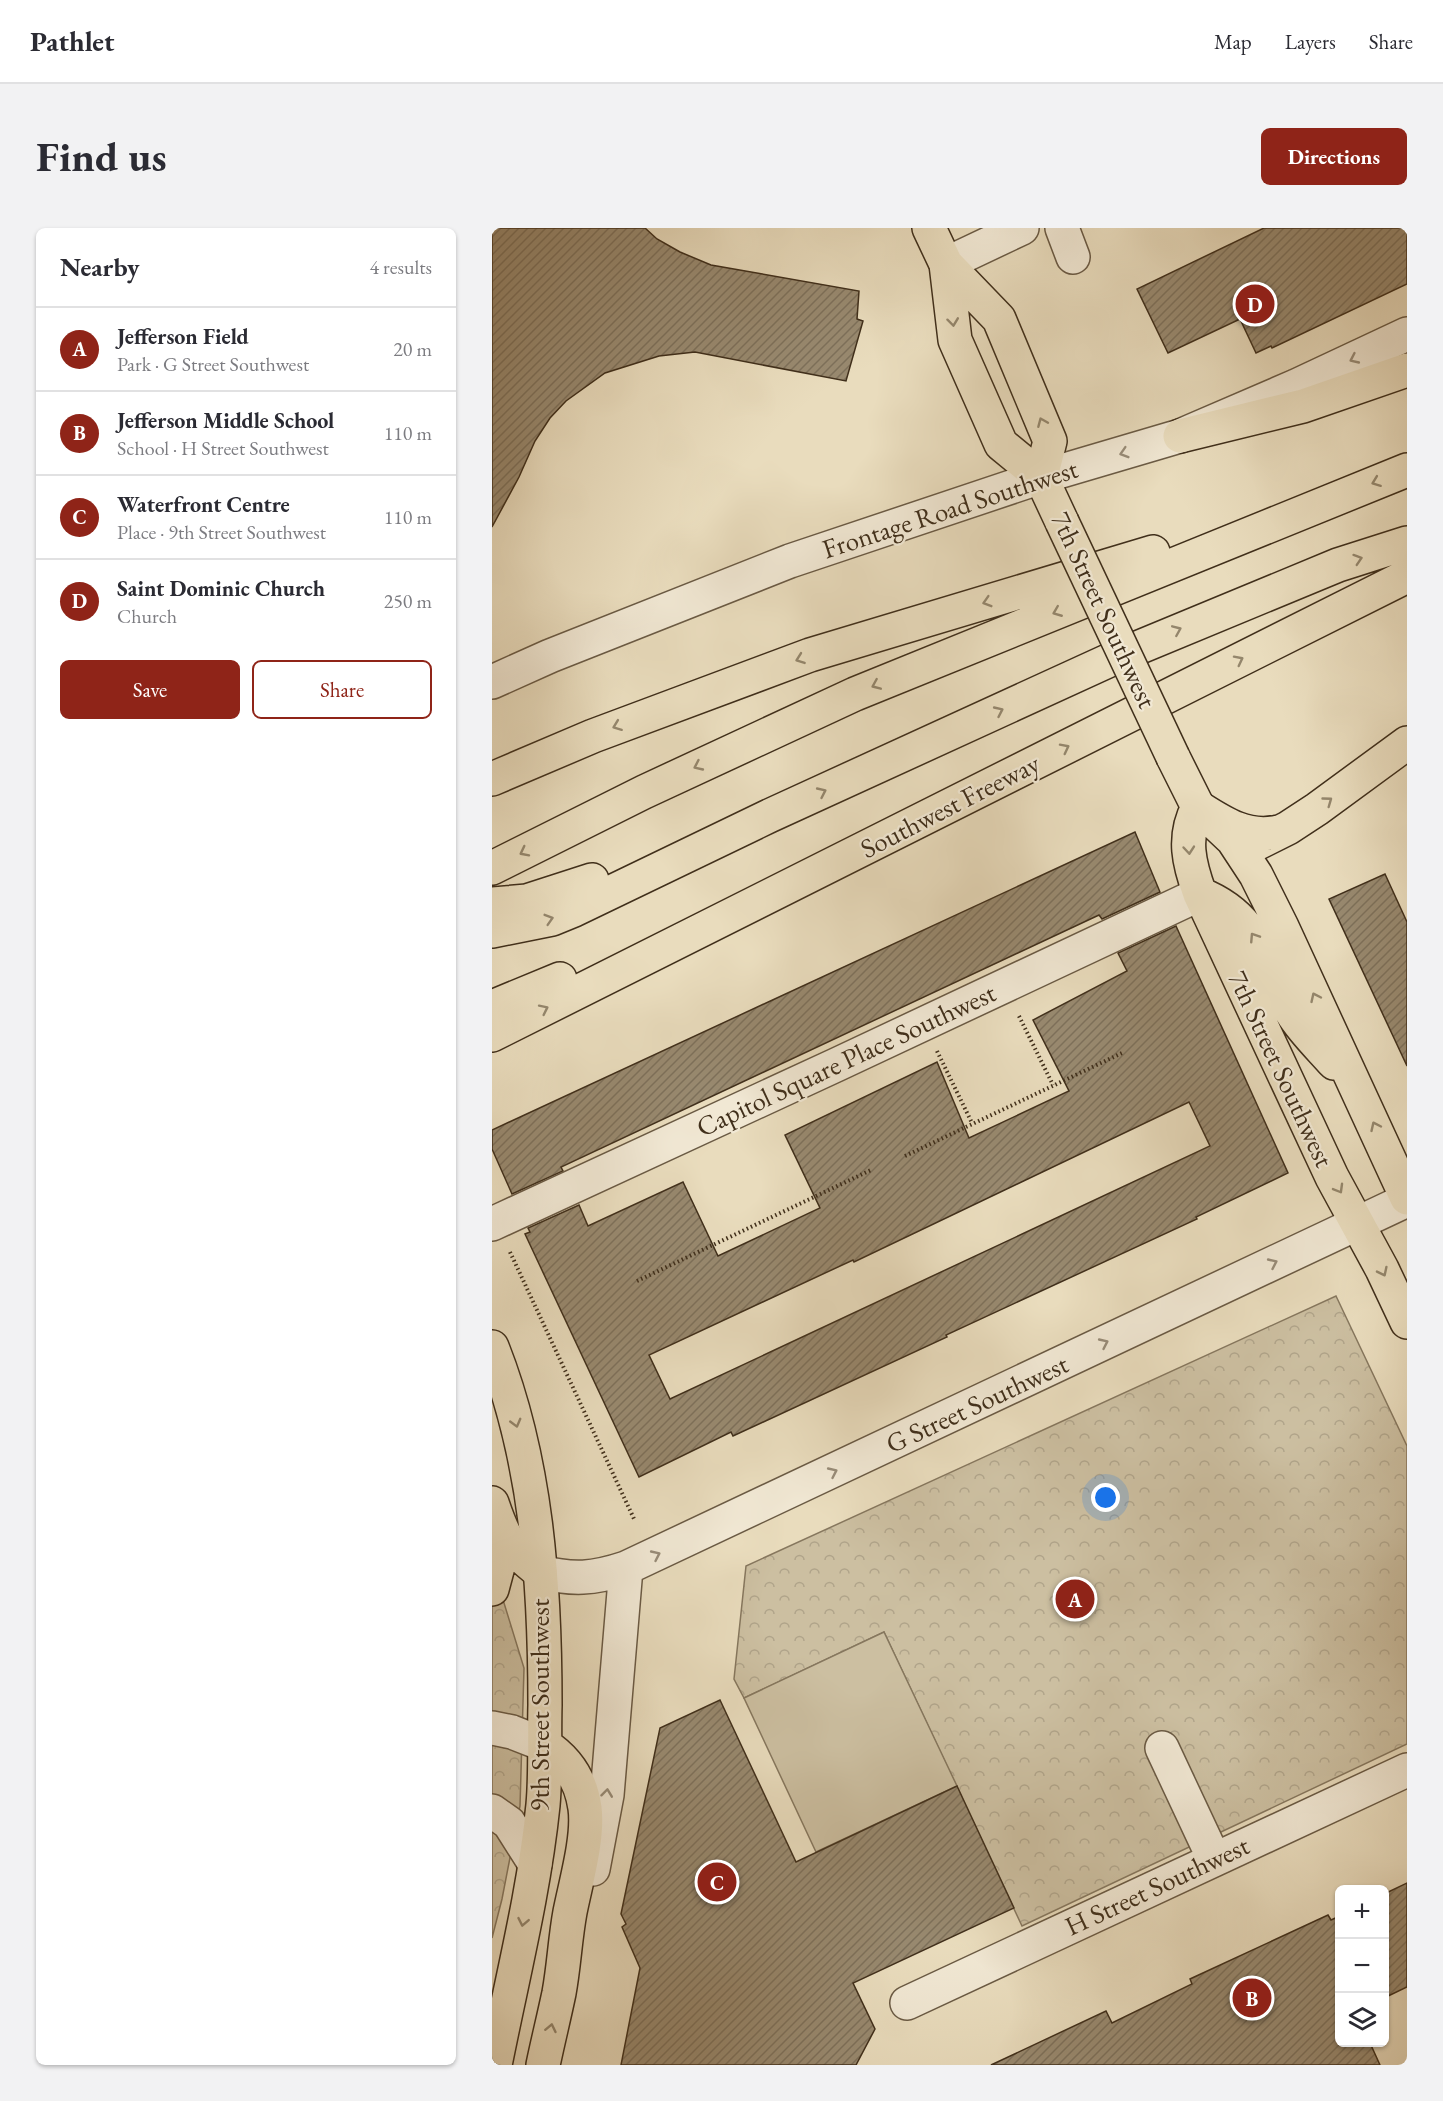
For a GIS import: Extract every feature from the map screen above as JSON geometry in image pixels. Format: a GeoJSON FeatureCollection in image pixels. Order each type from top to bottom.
{"type":"FeatureCollection","features":[{"type":"Feature","properties":{"kind":"main road","name":"7th Street Southwest"},"geometry":{"type":"LineString","coordinates":[[929,228],[946,264],[955,340],[1001,444],[1041,477],[1198,807],[1223,828],[1242,851],[1278,918],[1407,1199]]}},
{"type":"Feature","properties":{"kind":"main road","name":"7th Street Southwest"},"geometry":{"type":"LineString","coordinates":[[946,264],[999,319],[1050,441],[1041,477]]}},
{"type":"Feature","properties":{"kind":"main road"},"geometry":{"type":"LineString","coordinates":[[1180,436],[1303,406],[1407,370]]}},
{"type":"Feature","properties":{"kind":"main road"},"geometry":{"type":"LineString","coordinates":[[492,868],[644,792],[855,694],[1407,470]]}},
{"type":"Feature","properties":{"kind":"main road"},"geometry":{"type":"LineString","coordinates":[[492,779],[593,736],[810,655],[1344,495]]}},
{"type":"Feature","properties":{"kind":"main road"},"geometry":{"type":"LineString","coordinates":[[496,913],[769,816],[1186,627],[1338,565],[1407,543]]}},
{"type":"Feature","properties":{"kind":"main road","name":"Southwest Freeway"},"geometry":{"type":"LineString","coordinates":[[492,1035],[1407,576]]}},
{"type":"Feature","properties":{"kind":"main road"},"geometry":{"type":"LineString","coordinates":[[1242,851],[1317,809],[1407,743]]}},
{"type":"Feature","properties":{"kind":"main road","name":"7th Street Southwest"},"geometry":{"type":"LineString","coordinates":[[1198,807],[1190,824],[1188,845],[1191,868],[1200,894],[1332,1177],[1358,1223],[1407,1322]]}},
{"type":"Feature","properties":{"kind":"main road"},"geometry":{"type":"LineString","coordinates":[[1198,807],[1228,825],[1249,833],[1258,835],[1278,832]]}},
{"type":"Feature","properties":{"kind":"main road"},"geometry":{"type":"LineString","coordinates":[[492,1007],[825,869]]}},
{"type":"Feature","properties":{"kind":"main road"},"geometry":{"type":"LineString","coordinates":[[1200,894],[1219,902],[1248,928],[1257,941],[1294,1016],[1357,1089]]}},
{"type":"Feature","properties":{"kind":"main road","name":"9th Street Southwest"},"geometry":{"type":"LineString","coordinates":[[492,1347],[501,1369],[526,1460],[536,1523],[545,1660],[543,1804],[535,1864],[495,2065]]}},
{"type":"Feature","properties":{"kind":"main road"},"geometry":{"type":"LineString","coordinates":[[497,1517],[510,1547],[540,1572]]}},
{"type":"Feature","properties":{"kind":"main road"},"geometry":{"type":"LineString","coordinates":[[492,1589],[500,1559],[497,1517]]}},
{"type":"Feature","properties":{"kind":"main road"},"geometry":{"type":"LineString","coordinates":[[543,2065],[559,1992],[586,1829],[581,1789],[572,1768],[545,1744]]}},
{"type":"Feature","properties":{"kind":"street"},"geometry":{"type":"LineString","coordinates":[[946,264],[1022,228]]}},
{"type":"Feature","properties":{"kind":"street","name":"Frontage Road Southwest"},"geometry":{"type":"LineString","coordinates":[[492,682],[561,652],[790,561],[1041,477],[1180,436],[1296,386],[1407,334]]}},
{"type":"Feature","properties":{"kind":"street","name":"Capitol Square Place Southwest"},"geometry":{"type":"LineString","coordinates":[[500,1236],[836,1065],[1200,894]]}},
{"type":"Feature","properties":{"kind":"street","name":"G Street Southwest"},"geometry":{"type":"LineString","coordinates":[[540,1572],[578,1579],[602,1576],[626,1568],[1407,1199]]}},
{"type":"Feature","properties":{"kind":"street"},"geometry":{"type":"LineString","coordinates":[[559,1992],[582,1926],[607,1795],[624,1618],[626,1568]]}},
{"type":"Feature","properties":{"kind":"street"},"geometry":{"type":"LineString","coordinates":[[492,1728],[512,1732],[545,1744]]}},
{"type":"Feature","properties":{"kind":"street"},"geometry":{"type":"LineString","coordinates":[[1162,1748],[1214,1859]]}},
{"type":"Feature","properties":{"kind":"street","name":"H Street Southwest"},"geometry":{"type":"LineString","coordinates":[[907,2003],[1407,1770]]}},
{"type":"Feature","properties":{"kind":"street"},"geometry":{"type":"LineString","coordinates":[[492,1811],[509,1823],[535,1864]]}},
{"type":"Feature","properties":{"kind":"path"},"geometry":{"type":"LineString","coordinates":[[1018,1013],[1053,1085]]}},
{"type":"Feature","properties":{"kind":"path"},"geometry":{"type":"LineString","coordinates":[[937,1050],[972,1123]]}},
{"type":"Feature","properties":{"kind":"path"},"geometry":{"type":"LineString","coordinates":[[905,1156],[1122,1053]]}},
{"type":"Feature","properties":{"kind":"path"},"geometry":{"type":"LineString","coordinates":[[637,1281],[871,1170]]}},
{"type":"Feature","properties":{"kind":"path"},"geometry":{"type":"LineString","coordinates":[[500,1236],[635,1521]]}},
{"type":"Feature","properties":{"kind":"green space"},"geometry":{"type":"Polygon","coordinates":[[[1336,1296],[1407,1446],[1407,1744],[1022,1926],[884,1632],[744,1698],[734,1679],[746,1566],[1336,1296]]]}},
{"type":"Feature","properties":{"kind":"green space"},"geometry":{"type":"Polygon","coordinates":[[[492,1564],[524,1668],[520,1806],[492,1938],[492,1564]]]}},
{"type":"Feature","properties":{"kind":"green space"},"geometry":{"type":"Polygon","coordinates":[[[884,1632],[957,1786],[816,1852],[744,1698],[884,1632]]]}},
{"type":"Feature","properties":{"kind":"building"},"geometry":{"type":"Polygon","coordinates":[[[492,228],[645,228],[657,239],[680,252],[711,265],[859,291],[857,319],[863,321],[846,381],[695,352],[659,356],[605,373],[566,401],[550,418],[535,441],[492,527],[492,228]]]}},
{"type":"Feature","properties":{"kind":"building"},"geometry":{"type":"Polygon","coordinates":[[[1264,228],[1407,228],[1407,284],[1272,348],[1271,346],[1256,353],[1240,319],[1168,353],[1137,289],[1264,228]]]}},
{"type":"Feature","properties":{"kind":"building"},"geometry":{"type":"Polygon","coordinates":[[[1135,832],[1160,892],[1102,919],[1099,915],[561,1167],[563,1171],[512,1194],[492,1149],[492,1130],[1135,832]]]}},
{"type":"Feature","properties":{"kind":"building"},"geometry":{"type":"Polygon","coordinates":[[[1385,874],[1407,922],[1407,1066],[1329,899],[1385,874]]]}},
{"type":"Feature","properties":{"kind":"building"},"geometry":{"type":"Polygon","coordinates":[[[1176,926],[1288,1173],[1196,1217],[1197,1219],[946,1335],[947,1337],[733,1436],[731,1432],[639,1477],[525,1234],[530,1232],[528,1228],[579,1205],[588,1226],[683,1182],[718,1256],[820,1208],[785,1135],[937,1062],[969,1138],[1069,1091],[1033,1020],[1127,971],[1118,953],[1176,926]],[[1189,1102],[854,1262],[853,1260],[649,1355],[670,1399],[1210,1146],[1189,1102]]]}},
{"type":"Feature","properties":{"kind":"building"},"geometry":{"type":"Polygon","coordinates":[[[720,1700],[796,1862],[957,1786],[1014,1908],[853,1983],[875,2029],[856,2065],[621,2065],[640,1968],[622,1927],[626,1924],[621,1914],[660,1728],[720,1700]]]}},
{"type":"Feature","properties":{"kind":"building"},"geometry":{"type":"Polygon","coordinates":[[[1407,1883],[1407,1987],[1389,1996],[1389,1939],[1389,1892],[1407,1883]]]}},
{"type":"Feature","properties":{"kind":"building"},"geometry":{"type":"Polygon","coordinates":[[[1328,1915],[1331,1920],[1335,1918],[1335,2047],[1372,2047],[1380,2065],[991,2065],[1106,2011],[1112,2023],[1192,1984],[1190,1979],[1328,1915]]]}},
{"type":"Feature","properties":{"kind":"place","name":"Saint Dominic Church"},"geometry":{"type":"Point","coordinates":[1255,304]}},
{"type":"Feature","properties":{"kind":"place","name":"Jefferson Field"},"geometry":{"type":"Point","coordinates":[1075,1599]}},
{"type":"Feature","properties":{"kind":"place","name":"Waterfront Centre"},"geometry":{"type":"Point","coordinates":[717,1882]}},
{"type":"Feature","properties":{"kind":"place","name":"Jefferson Middle School"},"geometry":{"type":"Point","coordinates":[1252,1998]}}]}
